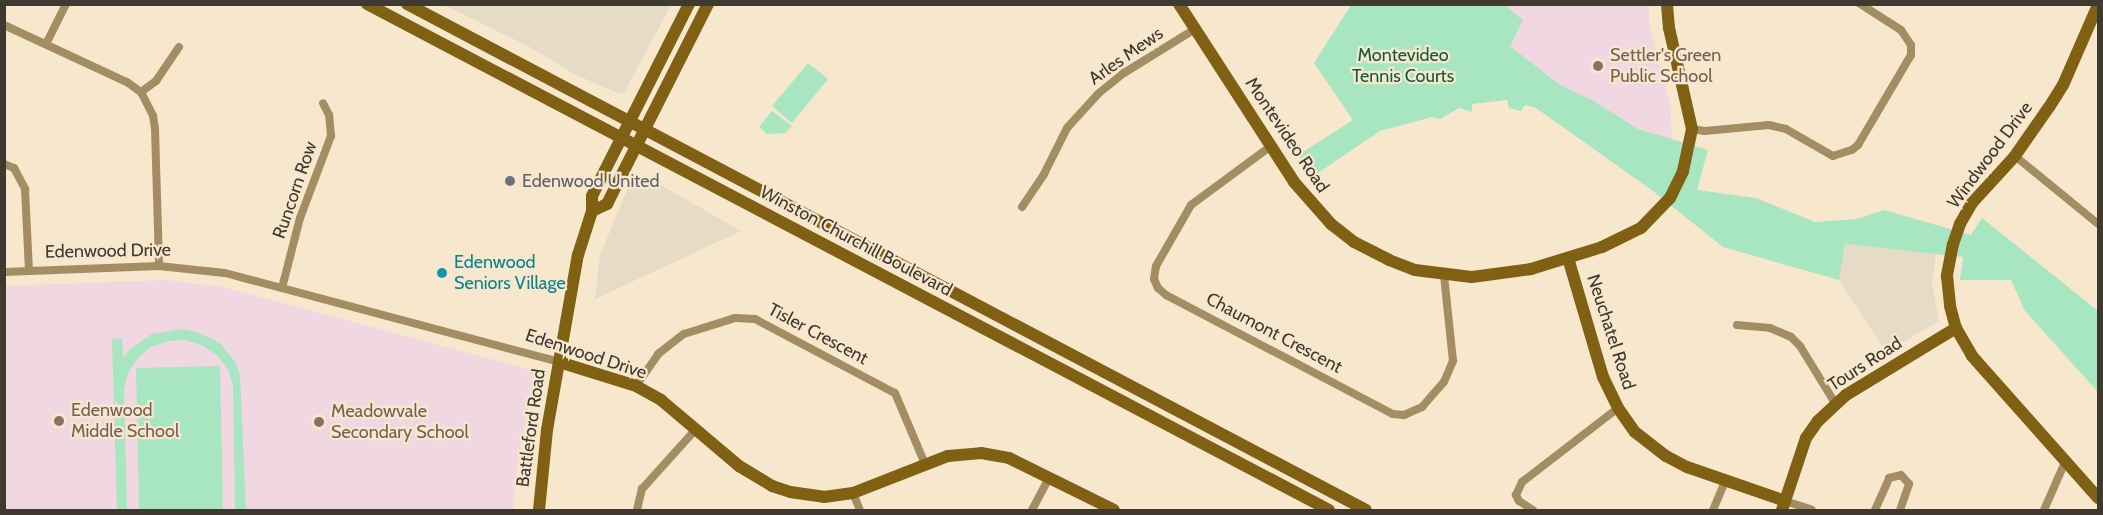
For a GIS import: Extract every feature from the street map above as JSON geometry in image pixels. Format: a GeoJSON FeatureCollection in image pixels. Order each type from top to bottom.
{"type":"FeatureCollection","features":[{"type":"Feature","properties":{"kind":"street"},"geometry":{"type":"LineString","coordinates":[[46,44],[66,4]]}},
{"type":"Feature","properties":{"kind":"street","name":"Winston Churchill Boulevard"},"geometry":{"type":"LineString","coordinates":[[367,4],[1329,510]]}},
{"type":"Feature","properties":{"kind":"street","name":"Winston Churchill Boulevard"},"geometry":{"type":"LineString","coordinates":[[407,4],[1366,510]]}},
{"type":"Feature","properties":{"kind":"street","name":"Battleford Road"},"geometry":{"type":"LineString","coordinates":[[538,510],[547,430],[578,255],[592,211],[592,196],[689,4]]}},
{"type":"Feature","properties":{"kind":"street"},"geometry":{"type":"LineString","coordinates":[[592,211],[607,204],[708,4]]}},
{"type":"Feature","properties":{"kind":"street","name":"Montevideo Road"},"geometry":{"type":"LineString","coordinates":[[1179,4],[1271,146],[1310,202],[1331,224],[1354,242],[1415,270],[1472,277],[1501,275],[1568,258],[1621,240],[1641,228],[1656,214],[1677,187],[1688,155],[1692,129],[1669,28],[1667,4]]}},
{"type":"Feature","properties":{"kind":"street"},"geometry":{"type":"LineString","coordinates":[[1692,129],[1706,132],[1769,125],[1786,129],[1833,156],[1852,150],[1858,145],[1911,54],[1911,45],[1901,30],[1860,4]]}},
{"type":"Feature","properties":{"kind":"street","name":"Windwood Drive"},"geometry":{"type":"LineString","coordinates":[[2098,5],[2063,85],[2015,156],[1972,203],[1960,224],[1948,264],[1947,287],[1956,328],[1972,356],[2098,498]]}},
{"type":"Feature","properties":{"kind":"street"},"geometry":{"type":"LineString","coordinates":[[4,25],[127,82],[141,92],[153,116],[155,129],[159,266]]}},
{"type":"Feature","properties":{"kind":"street","name":"Arles Mews"},"geometry":{"type":"LineString","coordinates":[[1022,207],[1044,174],[1067,128],[1099,93],[1124,73],[1195,29]]}},
{"type":"Feature","properties":{"kind":"street"},"geometry":{"type":"LineString","coordinates":[[141,92],[156,81],[179,46]]}},
{"type":"Feature","properties":{"kind":"street","name":"Runcorn Row"},"geometry":{"type":"LineString","coordinates":[[282,288],[300,219],[330,136],[329,116],[323,102]]}},
{"type":"Feature","properties":{"kind":"street","name":"Chaumont Crescent"},"geometry":{"type":"LineString","coordinates":[[1271,146],[1191,205],[1156,266],[1154,279],[1158,288],[1166,295],[1393,414],[1404,416],[1422,407],[1444,382],[1454,361],[1444,275]]}},
{"type":"Feature","properties":{"kind":"street"},"geometry":{"type":"LineString","coordinates":[[2015,156],[2098,224]]}},
{"type":"Feature","properties":{"kind":"street"},"geometry":{"type":"LineString","coordinates":[[4,164],[14,168],[25,189],[29,270]]}},
{"type":"Feature","properties":{"kind":"street","name":"Neuchatel Road"},"geometry":{"type":"LineString","coordinates":[[1568,258],[1602,377],[1618,408],[1635,432],[1666,456],[1784,506],[1812,510]]}},
{"type":"Feature","properties":{"kind":"street","name":"Edenwood Drive"},"geometry":{"type":"LineString","coordinates":[[4,272],[159,266],[225,273],[560,362],[636,386],[661,400],[698,428],[739,466],[772,486],[816,497],[853,493],[948,456],[981,453],[1009,458],[1050,476],[1114,510]]}},
{"type":"Feature","properties":{"kind":"street","name":"Tisler Crescent"},"geometry":{"type":"LineString","coordinates":[[636,386],[658,354],[684,334],[746,316],[895,393],[925,464]]}},
{"type":"Feature","properties":{"kind":"street"},"geometry":{"type":"LineString","coordinates":[[1737,325],[1770,328],[1791,337],[1800,346],[1835,403]]}},
{"type":"Feature","properties":{"kind":"street","name":"Tours Road"},"geometry":{"type":"LineString","coordinates":[[1784,506],[1806,438],[1835,403],[1956,328]]}},
{"type":"Feature","properties":{"kind":"street"},"geometry":{"type":"LineString","coordinates":[[1533,510],[1519,501],[1516,495],[1522,482],[1618,408]]}},
{"type":"Feature","properties":{"kind":"street"},"geometry":{"type":"LineString","coordinates":[[637,510],[642,489],[698,428]]}},
{"type":"Feature","properties":{"kind":"street"},"geometry":{"type":"LineString","coordinates":[[2044,510],[2066,460]]}},
{"type":"Feature","properties":{"kind":"street"},"geometry":{"type":"LineString","coordinates":[[1875,510],[1889,478],[1901,475],[1909,484],[1900,510]]}},
{"type":"Feature","properties":{"kind":"street"},"geometry":{"type":"LineString","coordinates":[[1032,510],[1050,476]]}},
{"type":"Feature","properties":{"kind":"street"},"geometry":{"type":"LineString","coordinates":[[1713,510],[1726,480]]}},
{"type":"Feature","properties":{"kind":"street"},"geometry":{"type":"LineString","coordinates":[[853,493],[860,510]]}},
{"type":"Feature","properties":{"kind":"shaded area"},"geometry":{"type":"Polygon","coordinates":[[[671,4],[624,93],[620,94],[576,75],[528,46],[444,5],[671,4]]]}},
{"type":"Feature","properties":{"kind":"shaded area","name":"Settler's Green Public School"},"geometry":{"type":"Polygon","coordinates":[[[1504,5],[1649,5],[1649,23],[1670,104],[1672,140],[1638,129],[1592,100],[1560,85],[1510,46],[1523,20],[1504,5]]]}},
{"type":"Feature","properties":{"kind":"shaded area"},"geometry":{"type":"Polygon","coordinates":[[[637,174],[645,176],[741,231],[595,299],[600,255],[631,181],[637,174]]]}},
{"type":"Feature","properties":{"kind":"shaded area"},"geometry":{"type":"Polygon","coordinates":[[[1845,244],[1936,254],[1932,283],[1939,321],[1886,352],[1839,280],[1845,244]]]}},
{"type":"Feature","properties":{"kind":"shaded area","name":"Meadowvale Secondary School"},"geometry":{"type":"Polygon","coordinates":[[[167,280],[223,287],[535,371],[516,472],[513,510],[5,510],[4,286],[167,280]]]}},
{"type":"Feature","properties":{"kind":"green space","name":"Montevideo Tennis Courts"},"geometry":{"type":"Polygon","coordinates":[[[1351,5],[1504,5],[1523,20],[1510,46],[1560,85],[1592,100],[1638,129],[1708,150],[1697,190],[1756,198],[1815,222],[1856,219],[1884,210],[1971,235],[1982,218],[2098,311],[2098,392],[2025,311],[2011,280],[1960,280],[1963,257],[1845,244],[1839,280],[1723,247],[1653,191],[1536,108],[1525,105],[1521,111],[1509,108],[1507,100],[1472,104],[1472,112],[1459,108],[1440,119],[1432,117],[1380,131],[1312,177],[1298,155],[1353,120],[1314,63],[1351,5]]]}},
{"type":"Feature","properties":{"kind":"green space"},"geometry":{"type":"Polygon","coordinates":[[[808,63],[828,79],[792,123],[772,106],[808,63]]]}},
{"type":"Feature","properties":{"kind":"green space"},"geometry":{"type":"Polygon","coordinates":[[[772,111],[792,126],[785,133],[767,134],[759,127],[772,111]]]}},
{"type":"Feature","properties":{"kind":"green space"},"geometry":{"type":"Polygon","coordinates":[[[182,329],[197,332],[220,343],[235,362],[240,375],[246,510],[235,510],[233,386],[228,369],[217,355],[202,345],[185,340],[168,341],[151,347],[138,358],[128,373],[124,390],[127,510],[117,510],[112,339],[122,338],[123,359],[129,350],[152,334],[182,329]]]}},
{"type":"Feature","properties":{"kind":"green space"},"geometry":{"type":"Polygon","coordinates":[[[220,366],[223,510],[139,510],[136,368],[220,366]]]}},
{"type":"Feature","properties":{"kind":"place","name":"Settler's Green Public School"},"geometry":{"type":"Point","coordinates":[1598,66]}},
{"type":"Feature","properties":{"kind":"place","name":"Edenwood United"},"geometry":{"type":"Point","coordinates":[510,181]}},
{"type":"Feature","properties":{"kind":"place","name":"Edenwood Seniors Village"},"geometry":{"type":"Point","coordinates":[442,273]}},
{"type":"Feature","properties":{"kind":"place","name":"Edenwood Middle School"},"geometry":{"type":"Point","coordinates":[59,421]}},
{"type":"Feature","properties":{"kind":"place","name":"Meadowvale Secondary School"},"geometry":{"type":"Point","coordinates":[319,422]}}]}
